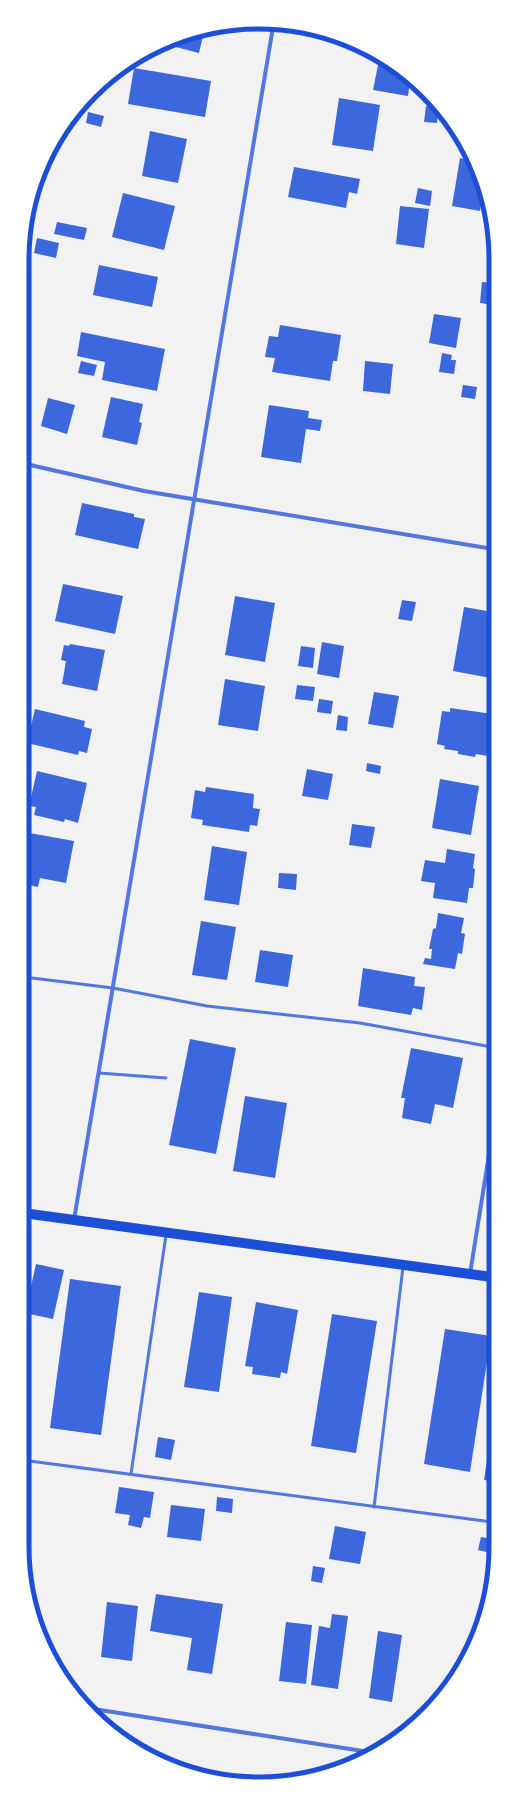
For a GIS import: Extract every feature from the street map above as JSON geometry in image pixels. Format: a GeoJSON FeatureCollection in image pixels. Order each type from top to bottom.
{"type":"FeatureCollection","features":[{"type":"Feature","properties":{"kind":"main road"},"geometry":{"type":"LineString","coordinates":[[29,1214],[489,1277]]}},
{"type":"Feature","properties":{"kind":"street"},"geometry":{"type":"LineString","coordinates":[[74,1221],[193,499],[234,265],[273,29]]}},
{"type":"Feature","properties":{"kind":"street"},"geometry":{"type":"LineString","coordinates":[[29,465],[144,491],[489,548]]}},
{"type":"Feature","properties":{"kind":"street"},"geometry":{"type":"LineString","coordinates":[[470,1274],[489,1155]]}},
{"type":"Feature","properties":{"kind":"street"},"geometry":{"type":"LineString","coordinates":[[95,1709],[364,1751]]}},
{"type":"Feature","properties":{"kind":"lane"},"geometry":{"type":"LineString","coordinates":[[29,978],[113,988],[207,1006],[360,1023],[489,1046]]}},
{"type":"Feature","properties":{"kind":"lane"},"geometry":{"type":"LineString","coordinates":[[99,1073],[166,1078]]}},
{"type":"Feature","properties":{"kind":"lane"},"geometry":{"type":"LineString","coordinates":[[131,1474],[166,1233]]}},
{"type":"Feature","properties":{"kind":"lane"},"geometry":{"type":"LineString","coordinates":[[374,1507],[403,1265]]}},
{"type":"Feature","properties":{"kind":"lane"},"geometry":{"type":"LineString","coordinates":[[29,1461],[489,1522]]}},
{"type":"Feature","properties":{"kind":"building"},"geometry":{"type":"Polygon","coordinates":[[[208,35],[207,37],[203,36],[199,53],[173,46],[185,41],[208,35]]]}},
{"type":"Feature","properties":{"kind":"building"},"geometry":{"type":"Polygon","coordinates":[[[378,63],[409,85],[408,96],[373,90],[378,63]]]}},
{"type":"Feature","properties":{"kind":"building"},"geometry":{"type":"Polygon","coordinates":[[[134,68],[211,81],[205,117],[128,104],[134,68]]]}},
{"type":"Feature","properties":{"kind":"building"},"geometry":{"type":"Polygon","coordinates":[[[339,98],[380,105],[373,151],[332,145],[339,98]]]}},
{"type":"Feature","properties":{"kind":"building"},"geometry":{"type":"Polygon","coordinates":[[[426,106],[432,107],[438,115],[437,123],[424,122],[426,106]]]}},
{"type":"Feature","properties":{"kind":"building"},"geometry":{"type":"Polygon","coordinates":[[[88,112],[104,116],[101,127],[86,123],[88,112]]]}},
{"type":"Feature","properties":{"kind":"building"},"geometry":{"type":"Polygon","coordinates":[[[150,131],[187,139],[178,183],[142,176],[150,131]]]}},
{"type":"Feature","properties":{"kind":"building"},"geometry":{"type":"Polygon","coordinates":[[[460,158],[466,159],[477,185],[481,199],[480,211],[452,206],[460,158]]]}},
{"type":"Feature","properties":{"kind":"building"},"geometry":{"type":"Polygon","coordinates":[[[294,167],[360,179],[357,194],[349,192],[346,208],[288,197],[294,167]]]}},
{"type":"Feature","properties":{"kind":"building"},"geometry":{"type":"Polygon","coordinates":[[[418,188],[432,191],[430,206],[415,203],[418,188]]]}},
{"type":"Feature","properties":{"kind":"building"},"geometry":{"type":"Polygon","coordinates":[[[123,193],[175,206],[164,250],[112,237],[123,193]]]}},
{"type":"Feature","properties":{"kind":"building"},"geometry":{"type":"Polygon","coordinates":[[[400,206],[429,209],[424,248],[396,244],[400,206]]]}},
{"type":"Feature","properties":{"kind":"building"},"geometry":{"type":"Polygon","coordinates":[[[57,222],[87,228],[84,240],[54,234],[57,222]]]}},
{"type":"Feature","properties":{"kind":"building"},"geometry":{"type":"Polygon","coordinates":[[[37,238],[59,243],[56,258],[34,253],[37,238]]]}},
{"type":"Feature","properties":{"kind":"building"},"geometry":{"type":"Polygon","coordinates":[[[99,265],[158,277],[152,307],[93,295],[99,265]]]}},
{"type":"Feature","properties":{"kind":"building"},"geometry":{"type":"Polygon","coordinates":[[[489,266],[489,281],[487,281],[489,266]]]}},
{"type":"Feature","properties":{"kind":"building"},"geometry":{"type":"Polygon","coordinates":[[[482,282],[489,283],[489,304],[480,303],[482,282]]]}},
{"type":"Feature","properties":{"kind":"building"},"geometry":{"type":"Polygon","coordinates":[[[434,314],[461,318],[456,348],[429,343],[434,314]]]}},
{"type":"Feature","properties":{"kind":"building"},"geometry":{"type":"Polygon","coordinates":[[[280,325],[341,335],[337,361],[333,361],[330,381],[272,372],[275,358],[265,357],[269,336],[278,337],[280,325]]]}},
{"type":"Feature","properties":{"kind":"building"},"geometry":{"type":"Polygon","coordinates":[[[81,332],[165,349],[157,391],[102,380],[105,362],[77,356],[81,332]]]}},
{"type":"Feature","properties":{"kind":"building"},"geometry":{"type":"Polygon","coordinates":[[[442,353],[452,355],[451,360],[456,360],[454,374],[439,372],[442,353]]]}},
{"type":"Feature","properties":{"kind":"building"},"geometry":{"type":"Polygon","coordinates":[[[81,361],[97,365],[94,376],[78,373],[81,361]]]}},
{"type":"Feature","properties":{"kind":"building"},"geometry":{"type":"Polygon","coordinates":[[[365,361],[393,364],[390,394],[363,391],[365,361]]]}},
{"type":"Feature","properties":{"kind":"building"},"geometry":{"type":"Polygon","coordinates":[[[463,385],[477,387],[475,399],[461,397],[463,385]]]}},
{"type":"Feature","properties":{"kind":"building"},"geometry":{"type":"Polygon","coordinates":[[[111,397],[143,404],[139,422],[142,423],[137,445],[102,437],[111,397]]]}},
{"type":"Feature","properties":{"kind":"building"},"geometry":{"type":"Polygon","coordinates":[[[48,398],[75,405],[67,434],[41,426],[48,398]]]}},
{"type":"Feature","properties":{"kind":"building"},"geometry":{"type":"Polygon","coordinates":[[[269,405],[309,411],[308,418],[322,420],[320,431],[306,429],[301,463],[261,457],[269,405]]]}},
{"type":"Feature","properties":{"kind":"building"},"geometry":{"type":"Polygon","coordinates":[[[82,503],[134,514],[134,517],[145,519],[138,549],[75,535],[82,503]]]}},
{"type":"Feature","properties":{"kind":"building"},"geometry":{"type":"Polygon","coordinates":[[[63,584],[123,596],[115,634],[55,621],[63,584]]]}},
{"type":"Feature","properties":{"kind":"building"},"geometry":{"type":"Polygon","coordinates":[[[235,596],[275,603],[265,662],[225,655],[235,596]]]}},
{"type":"Feature","properties":{"kind":"building"},"geometry":{"type":"Polygon","coordinates":[[[402,600],[416,602],[412,621],[398,619],[402,600]]]}},
{"type":"Feature","properties":{"kind":"building"},"geometry":{"type":"Polygon","coordinates":[[[464,607],[489,611],[489,678],[453,671],[464,607]]]}},
{"type":"Feature","properties":{"kind":"building"},"geometry":{"type":"Polygon","coordinates":[[[322,642],[344,646],[339,678],[317,674],[322,642]]]}},
{"type":"Feature","properties":{"kind":"building"},"geometry":{"type":"Polygon","coordinates":[[[70,644],[105,650],[97,691],[62,684],[66,661],[61,660],[64,645],[69,646],[70,644]]]}},
{"type":"Feature","properties":{"kind":"building"},"geometry":{"type":"Polygon","coordinates":[[[301,646],[315,648],[313,668],[298,666],[301,646]]]}},
{"type":"Feature","properties":{"kind":"building"},"geometry":{"type":"Polygon","coordinates":[[[225,679],[265,686],[258,731],[218,725],[225,679]]]}},
{"type":"Feature","properties":{"kind":"building"},"geometry":{"type":"Polygon","coordinates":[[[297,685],[315,687],[313,701],[295,699],[297,685]]]}},
{"type":"Feature","properties":{"kind":"building"},"geometry":{"type":"Polygon","coordinates":[[[374,692],[399,696],[393,728],[368,724],[374,692]]]}},
{"type":"Feature","properties":{"kind":"building"},"geometry":{"type":"Polygon","coordinates":[[[319,699],[333,701],[331,714],[317,712],[319,699]]]}},
{"type":"Feature","properties":{"kind":"building"},"geometry":{"type":"Polygon","coordinates":[[[450,708],[489,713],[489,756],[476,754],[475,757],[458,754],[458,751],[444,749],[445,746],[437,744],[442,711],[450,712],[450,708]]]}},
{"type":"Feature","properties":{"kind":"building"},"geometry":{"type":"Polygon","coordinates":[[[35,709],[85,721],[84,727],[92,729],[87,753],[79,751],[78,755],[29,743],[29,734],[35,709]]]}},
{"type":"Feature","properties":{"kind":"building"},"geometry":{"type":"Polygon","coordinates":[[[338,715],[348,717],[347,731],[336,730],[338,715]]]}},
{"type":"Feature","properties":{"kind":"building"},"geometry":{"type":"Polygon","coordinates":[[[367,763],[381,766],[380,774],[366,771],[367,763]]]}},
{"type":"Feature","properties":{"kind":"building"},"geometry":{"type":"Polygon","coordinates":[[[307,769],[333,774],[328,800],[302,796],[307,769]]]}},
{"type":"Feature","properties":{"kind":"building"},"geometry":{"type":"Polygon","coordinates":[[[37,771],[87,783],[78,823],[65,819],[64,822],[34,815],[36,807],[29,806],[37,771]]]}},
{"type":"Feature","properties":{"kind":"building"},"geometry":{"type":"Polygon","coordinates":[[[440,779],[479,786],[471,835],[432,828],[440,779]]]}},
{"type":"Feature","properties":{"kind":"building"},"geometry":{"type":"Polygon","coordinates":[[[206,787],[254,794],[253,808],[260,809],[257,826],[250,825],[249,832],[202,825],[203,820],[191,818],[195,790],[205,792],[206,787]]]}},
{"type":"Feature","properties":{"kind":"building"},"geometry":{"type":"Polygon","coordinates":[[[352,824],[375,827],[371,848],[349,845],[352,824]]]}},
{"type":"Feature","properties":{"kind":"building"},"geometry":{"type":"Polygon","coordinates":[[[29,833],[74,841],[66,883],[40,878],[38,887],[29,885],[29,833]]]}},
{"type":"Feature","properties":{"kind":"building"},"geometry":{"type":"Polygon","coordinates":[[[212,846],[247,852],[239,905],[204,900],[212,846]]]}},
{"type":"Feature","properties":{"kind":"building"},"geometry":{"type":"Polygon","coordinates":[[[447,849],[475,854],[473,888],[469,888],[467,903],[433,898],[435,883],[421,881],[425,860],[445,863],[447,849]]]}},
{"type":"Feature","properties":{"kind":"building"},"geometry":{"type":"Polygon","coordinates":[[[279,873],[297,874],[296,890],[278,888],[279,873]]]}},
{"type":"Feature","properties":{"kind":"building"},"geometry":{"type":"Polygon","coordinates":[[[438,913],[464,918],[461,933],[465,934],[462,954],[458,953],[455,969],[423,964],[425,958],[431,959],[432,949],[429,949],[433,929],[436,928],[438,913]]]}},
{"type":"Feature","properties":{"kind":"building"},"geometry":{"type":"Polygon","coordinates":[[[201,921],[236,927],[227,980],[192,975],[201,921]]]}},
{"type":"Feature","properties":{"kind":"building"},"geometry":{"type":"Polygon","coordinates":[[[260,950],[293,955],[288,987],[255,982],[260,950]]]}},
{"type":"Feature","properties":{"kind":"building"},"geometry":{"type":"Polygon","coordinates":[[[363,968],[415,977],[414,986],[425,987],[422,1010],[413,1008],[411,1015],[358,1006],[363,968]]]}},
{"type":"Feature","properties":{"kind":"building"},"geometry":{"type":"Polygon","coordinates":[[[190,1039],[236,1048],[216,1154],[169,1145],[190,1039]]]}},
{"type":"Feature","properties":{"kind":"building"},"geometry":{"type":"Polygon","coordinates":[[[411,1048],[463,1058],[453,1108],[435,1104],[431,1124],[402,1118],[405,1098],[401,1098],[411,1048]]]}},
{"type":"Feature","properties":{"kind":"building"},"geometry":{"type":"Polygon","coordinates":[[[245,1096],[287,1103],[275,1178],[233,1171],[245,1096]]]}},
{"type":"Feature","properties":{"kind":"building"},"geometry":{"type":"Polygon","coordinates":[[[36,1264],[64,1270],[53,1319],[29,1314],[29,1295],[36,1264]]]}},
{"type":"Feature","properties":{"kind":"building"},"geometry":{"type":"Polygon","coordinates":[[[70,1279],[121,1286],[101,1435],[50,1428],[70,1279]]]}},
{"type":"Feature","properties":{"kind":"building"},"geometry":{"type":"Polygon","coordinates":[[[199,1292],[232,1297],[219,1392],[184,1387],[199,1292]]]}},
{"type":"Feature","properties":{"kind":"building"},"geometry":{"type":"Polygon","coordinates":[[[256,1302],[298,1310],[287,1374],[281,1372],[280,1378],[252,1374],[253,1367],[245,1366],[256,1302]]]}},
{"type":"Feature","properties":{"kind":"building"},"geometry":{"type":"Polygon","coordinates":[[[332,1314],[377,1321],[356,1453],[311,1446],[332,1314]]]}},
{"type":"Feature","properties":{"kind":"building"},"geometry":{"type":"Polygon","coordinates":[[[445,1329],[489,1336],[489,1349],[470,1472],[424,1464],[445,1329]]]}},
{"type":"Feature","properties":{"kind":"building"},"geometry":{"type":"Polygon","coordinates":[[[158,1437],[175,1440],[171,1460],[155,1457],[158,1437]]]}},
{"type":"Feature","properties":{"kind":"building"},"geometry":{"type":"Polygon","coordinates":[[[489,1446],[489,1481],[484,1480],[489,1446]]]}},
{"type":"Feature","properties":{"kind":"building"},"geometry":{"type":"Polygon","coordinates":[[[119,1487],[154,1492],[150,1518],[144,1517],[141,1528],[128,1525],[130,1515],[115,1513],[119,1487]]]}},
{"type":"Feature","properties":{"kind":"building"},"geometry":{"type":"Polygon","coordinates":[[[217,1497],[233,1499],[232,1513],[216,1511],[217,1497]]]}},
{"type":"Feature","properties":{"kind":"building"},"geometry":{"type":"Polygon","coordinates":[[[171,1505],[205,1509],[201,1541],[167,1537],[171,1505]]]}},
{"type":"Feature","properties":{"kind":"building"},"geometry":{"type":"Polygon","coordinates":[[[335,1526],[366,1532],[360,1564],[329,1559],[335,1526]]]}},
{"type":"Feature","properties":{"kind":"building"},"geometry":{"type":"Polygon","coordinates":[[[481,1537],[489,1538],[489,1553],[478,1550],[481,1537]]]}},
{"type":"Feature","properties":{"kind":"building"},"geometry":{"type":"Polygon","coordinates":[[[313,1566],[325,1568],[322,1583],[311,1581],[313,1566]]]}},
{"type":"Feature","properties":{"kind":"building"},"geometry":{"type":"Polygon","coordinates":[[[156,1594],[223,1604],[212,1674],[187,1670],[192,1638],[150,1631],[156,1594]]]}},
{"type":"Feature","properties":{"kind":"building"},"geometry":{"type":"Polygon","coordinates":[[[107,1602],[138,1606],[132,1661],[101,1657],[107,1602]]]}},
{"type":"Feature","properties":{"kind":"building"},"geometry":{"type":"Polygon","coordinates":[[[332,1614],[348,1616],[338,1689],[311,1685],[319,1626],[330,1628],[332,1614]]]}},
{"type":"Feature","properties":{"kind":"building"},"geometry":{"type":"Polygon","coordinates":[[[286,1622],[312,1625],[306,1684],[279,1681],[286,1622]]]}},
{"type":"Feature","properties":{"kind":"building"},"geometry":{"type":"Polygon","coordinates":[[[378,1631],[402,1635],[392,1702],[369,1698],[378,1631]]]}},
{"type":"Feature","properties":{"kind":"building"},"geometry":{"type":"Polygon","coordinates":[[[462,1649],[465,1649],[461,1656],[462,1649]]]}}]}
